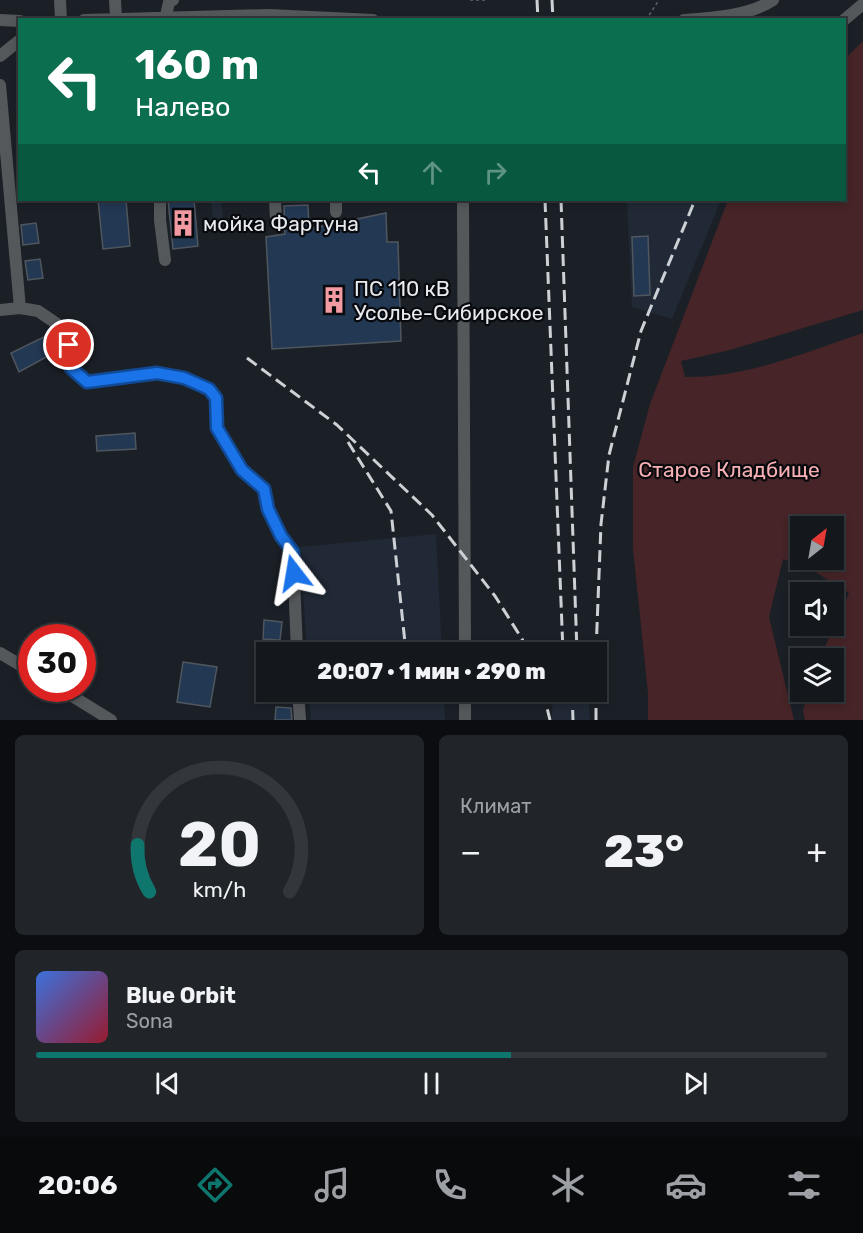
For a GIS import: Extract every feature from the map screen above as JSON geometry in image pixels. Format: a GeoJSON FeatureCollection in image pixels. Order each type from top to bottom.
{"type":"FeatureCollection","features":[{"type":"Feature","properties":{"kind":"street"},"geometry":{"type":"LineString","coordinates":[[60,0],[61,18]]}},
{"type":"Feature","properties":{"kind":"street"},"geometry":{"type":"LineString","coordinates":[[115,0],[116,18],[269,15],[331,18]]}},
{"type":"Feature","properties":{"kind":"street"},"geometry":{"type":"LineString","coordinates":[[165,18],[169,3],[173,0]]}},
{"type":"Feature","properties":{"kind":"street"},"geometry":{"type":"LineString","coordinates":[[711,18],[733,14],[773,0]]}},
{"type":"Feature","properties":{"kind":"street"},"geometry":{"type":"LineString","coordinates":[[846,18],[863,4]]}},
{"type":"Feature","properties":{"kind":"street"},"geometry":{"type":"LineString","coordinates":[[0,20],[18,21]]}},
{"type":"Feature","properties":{"kind":"street"},"geometry":{"type":"LineString","coordinates":[[0,56],[18,42]]}},
{"type":"Feature","properties":{"kind":"street"},"geometry":{"type":"LineString","coordinates":[[0,86],[20,308]]}},
{"type":"Feature","properties":{"kind":"street"},"geometry":{"type":"LineString","coordinates":[[160,201],[159,220],[165,260]]}},
{"type":"Feature","properties":{"kind":"street"},"geometry":{"type":"LineString","coordinates":[[275,201],[276,219]]}},
{"type":"Feature","properties":{"kind":"street"},"geometry":{"type":"LineString","coordinates":[[463,201],[465,642]]}},
{"type":"Feature","properties":{"kind":"street"},"geometry":{"type":"LineString","coordinates":[[0,310],[20,308],[38,311],[63,328],[69,345],[71,368],[87,382],[157,373],[184,378],[209,389],[216,398],[217,428],[242,470],[264,489],[268,509],[281,536],[293,552],[297,642]]}},
{"type":"Feature","properties":{"kind":"street"},"geometry":{"type":"LineString","coordinates":[[0,653],[18,664]]}},
{"type":"Feature","properties":{"kind":"street"},"geometry":{"type":"LineString","coordinates":[[82,702],[111,720]]}},
{"type":"Feature","properties":{"kind":"street"},"geometry":{"type":"LineString","coordinates":[[299,702],[300,720]]}},
{"type":"Feature","properties":{"kind":"street"},"geometry":{"type":"LineString","coordinates":[[465,702],[465,720]]}},
{"type":"Feature","properties":{"kind":"path"},"geometry":{"type":"LineString","coordinates":[[470,0],[486,0]]}},
{"type":"Feature","properties":{"kind":"path"},"geometry":{"type":"LineString","coordinates":[[647,18],[659,0]]}},
{"type":"Feature","properties":{"kind":"shaded area"},"geometry":{"type":"Polygon","coordinates":[[[211,201],[221,201],[225,231],[214,232],[211,201]]]}},
{"type":"Feature","properties":{"kind":"shaded area"},"geometry":{"type":"Polygon","coordinates":[[[627,201],[721,201],[672,319],[632,307],[627,201]]]}},
{"type":"Feature","properties":{"kind":"shaded area"},"geometry":{"type":"Polygon","coordinates":[[[436,534],[441,642],[306,642],[300,547],[436,534]]]}},
{"type":"Feature","properties":{"kind":"shaded area"},"geometry":{"type":"Polygon","coordinates":[[[310,702],[444,702],[445,720],[311,720],[310,702]]]}},
{"type":"Feature","properties":{"kind":"shaded area"},"geometry":{"type":"Polygon","coordinates":[[[553,702],[589,702],[590,720],[551,720],[553,702]]]}},
{"type":"Feature","properties":{"kind":"green space","name":"Старое Кладбище"},"geometry":{"type":"Polygon","coordinates":[[[863,41],[863,310],[730,350],[681,361],[685,377],[731,373],[798,356],[863,333],[863,720],[805,720],[803,711],[805,702],[844,702],[844,648],[824,648],[830,636],[844,636],[844,604],[849,593],[844,590],[844,582],[831,582],[812,570],[844,570],[844,516],[790,516],[790,561],[783,559],[769,617],[794,720],[648,720],[648,693],[633,549],[633,467],[650,404],[728,201],[846,201],[846,58],[863,41]]]}},
{"type":"Feature","properties":{"kind":"building"},"geometry":{"type":"Polygon","coordinates":[[[98,201],[126,201],[130,246],[103,249],[98,201]]]}},
{"type":"Feature","properties":{"kind":"building","name":"мойка Фартуна"},"geometry":{"type":"Polygon","coordinates":[[[168,201],[194,201],[198,246],[173,249],[168,201]]]}},
{"type":"Feature","properties":{"kind":"building","name":"ПС 110 кВ Усолье-Сибирское"},"geometry":{"type":"Polygon","coordinates":[[[308,205],[309,229],[386,213],[387,242],[398,242],[401,341],[272,349],[266,237],[285,234],[284,206],[308,205]]]}},
{"type":"Feature","properties":{"kind":"building"},"geometry":{"type":"Polygon","coordinates":[[[36,223],[39,243],[23,245],[21,225],[36,223]]]}},
{"type":"Feature","properties":{"kind":"building"},"geometry":{"type":"Polygon","coordinates":[[[648,236],[650,295],[634,296],[632,237],[648,236]]]}},
{"type":"Feature","properties":{"kind":"building"},"geometry":{"type":"Polygon","coordinates":[[[40,259],[43,278],[28,280],[25,261],[40,259]]]}},
{"type":"Feature","properties":{"kind":"building"},"geometry":{"type":"Polygon","coordinates":[[[54,332],[61,349],[19,372],[11,353],[54,332]]]}},
{"type":"Feature","properties":{"kind":"building"},"geometry":{"type":"Polygon","coordinates":[[[135,433],[136,449],[97,451],[96,436],[135,433]]]}},
{"type":"Feature","properties":{"kind":"building"},"geometry":{"type":"Polygon","coordinates":[[[264,620],[282,622],[280,640],[263,639],[264,620]]]}},
{"type":"Feature","properties":{"kind":"building"},"geometry":{"type":"Polygon","coordinates":[[[183,662],[217,667],[210,707],[177,702],[183,662]]]}},
{"type":"Feature","properties":{"kind":"building"},"geometry":{"type":"Polygon","coordinates":[[[276,707],[291,708],[292,720],[275,720],[276,707]]]}},
{"type":"Feature","properties":{"kind":"railway"},"geometry":{"type":"LineString","coordinates":[[537,0],[538,18]]}},
{"type":"Feature","properties":{"kind":"railway"},"geometry":{"type":"LineString","coordinates":[[552,0],[553,18]]}},
{"type":"Feature","properties":{"kind":"railway"},"geometry":{"type":"LineString","coordinates":[[545,201],[563,642]]}},
{"type":"Feature","properties":{"kind":"railway"},"geometry":{"type":"LineString","coordinates":[[561,201],[577,642]]}},
{"type":"Feature","properties":{"kind":"railway"},"geometry":{"type":"LineString","coordinates":[[596,642],[601,524],[609,455],[641,331],[695,201]]}},
{"type":"Feature","properties":{"kind":"railway"},"geometry":{"type":"LineString","coordinates":[[247,358],[337,425],[432,515],[495,596],[523,642]]}},
{"type":"Feature","properties":{"kind":"railway"},"geometry":{"type":"LineString","coordinates":[[348,442],[391,511],[405,642]]}},
{"type":"Feature","properties":{"kind":"railway"},"geometry":{"type":"LineString","coordinates":[[546,702],[550,720]]}},
{"type":"Feature","properties":{"kind":"railway"},"geometry":{"type":"LineString","coordinates":[[572,702],[573,720]]}},
{"type":"Feature","properties":{"kind":"railway"},"geometry":{"type":"LineString","coordinates":[[596,702],[596,720]]}},
{"type":"Feature","properties":{"kind":"place","name":"мойка Фартуна"},"geometry":{"type":"Point","coordinates":[183,223]}},
{"type":"Feature","properties":{"kind":"place","name":"ПС 110 кВ Усолье-Сибирское"},"geometry":{"type":"Point","coordinates":[334,300]}},
{"type":"Feature","properties":{"kind":"route"},"geometry":{"type":"LineString","coordinates":[[69,345],[71,368],[87,382],[157,373],[184,378],[209,389],[216,398],[217,428],[242,470],[264,489],[268,509],[281,536],[293,552],[294,573]]}}]}
